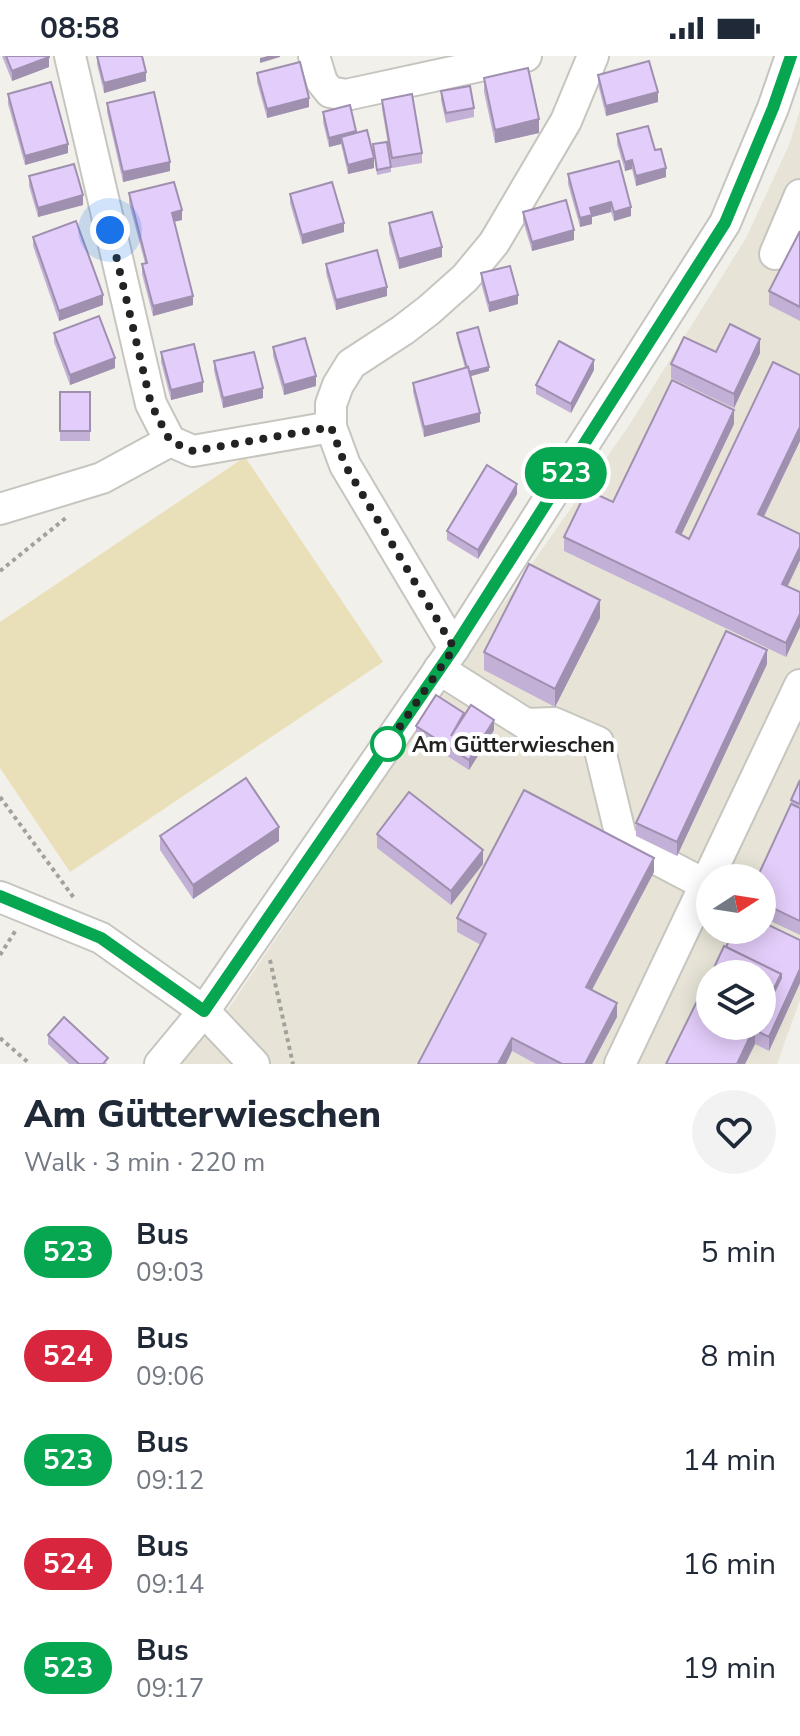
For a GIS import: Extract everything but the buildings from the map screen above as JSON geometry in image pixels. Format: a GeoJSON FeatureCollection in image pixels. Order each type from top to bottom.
{"type":"FeatureCollection","features":[{"type":"Feature","properties":{"kind":"street"},"geometry":{"type":"LineString","coordinates":[[70,56],[151,404],[170,441],[193,451],[331,427]]}},
{"type":"Feature","properties":{"kind":"street"},"geometry":{"type":"LineString","coordinates":[[314,56],[322,82],[330,92],[346,95],[526,56]]}},
{"type":"Feature","properties":{"kind":"street"},"geometry":{"type":"LineString","coordinates":[[593,56],[566,121],[494,243],[465,278],[429,310],[351,364],[331,404],[331,427],[345,465],[446,658],[526,724],[554,723],[598,742],[622,841],[696,880]]}},
{"type":"Feature","properties":{"kind":"street"},"geometry":{"type":"LineString","coordinates":[[160,1064],[204,1011],[446,658],[725,223],[791,56]]}},
{"type":"Feature","properties":{"kind":"street"},"geometry":{"type":"LineString","coordinates":[[775,254],[800,195]]}},
{"type":"Feature","properties":{"kind":"street"},"geometry":{"type":"LineString","coordinates":[[0,509],[102,478],[170,441]]}},
{"type":"Feature","properties":{"kind":"street"},"geometry":{"type":"LineString","coordinates":[[714,864],[800,685]]}},
{"type":"Feature","properties":{"kind":"street"},"geometry":{"type":"LineString","coordinates":[[0,897],[101,938],[204,1011],[254,1064]]}},
{"type":"Feature","properties":{"kind":"street"},"geometry":{"type":"LineString","coordinates":[[620,1064],[696,901]]}},
{"type":"Feature","properties":{"kind":"path"},"geometry":{"type":"LineString","coordinates":[[0,571],[78,508],[87,483]]}},
{"type":"Feature","properties":{"kind":"path"},"geometry":{"type":"LineString","coordinates":[[0,797],[82,908]]}},
{"type":"Feature","properties":{"kind":"path"},"geometry":{"type":"LineString","coordinates":[[270,914],[268,951],[293,1064]]}},
{"type":"Feature","properties":{"kind":"path"},"geometry":{"type":"LineString","coordinates":[[0,1038],[30,1064]]}},
{"type":"Feature","properties":{"kind":"shaded area"},"geometry":{"type":"Polygon","coordinates":[[[800,110],[800,1000],[777,1064],[176,1064],[225,1014],[462,663],[628,427],[746,238],[789,145],[800,110]]]}},
{"type":"Feature","properties":{"kind":"shaded area"},"geometry":{"type":"Polygon","coordinates":[[[245,457],[383,662],[70,872],[0,768],[0,622],[245,457]]]}},
{"type":"Feature","properties":{"kind":"bus line","name":"523"},"geometry":{"type":"LineString","coordinates":[[0,896],[101,938],[204,1011],[454,648],[725,223],[791,56]]}},
{"type":"Feature","properties":{"kind":"place","name":"Am Gütterwieschen"},"geometry":{"type":"Point","coordinates":[388,744]}},
{"type":"Feature","properties":{"kind":"route"},"geometry":{"type":"LineString","coordinates":[[110,230],[151,404],[170,441],[193,451],[331,427],[345,465],[454,648],[388,744]]}}]}
